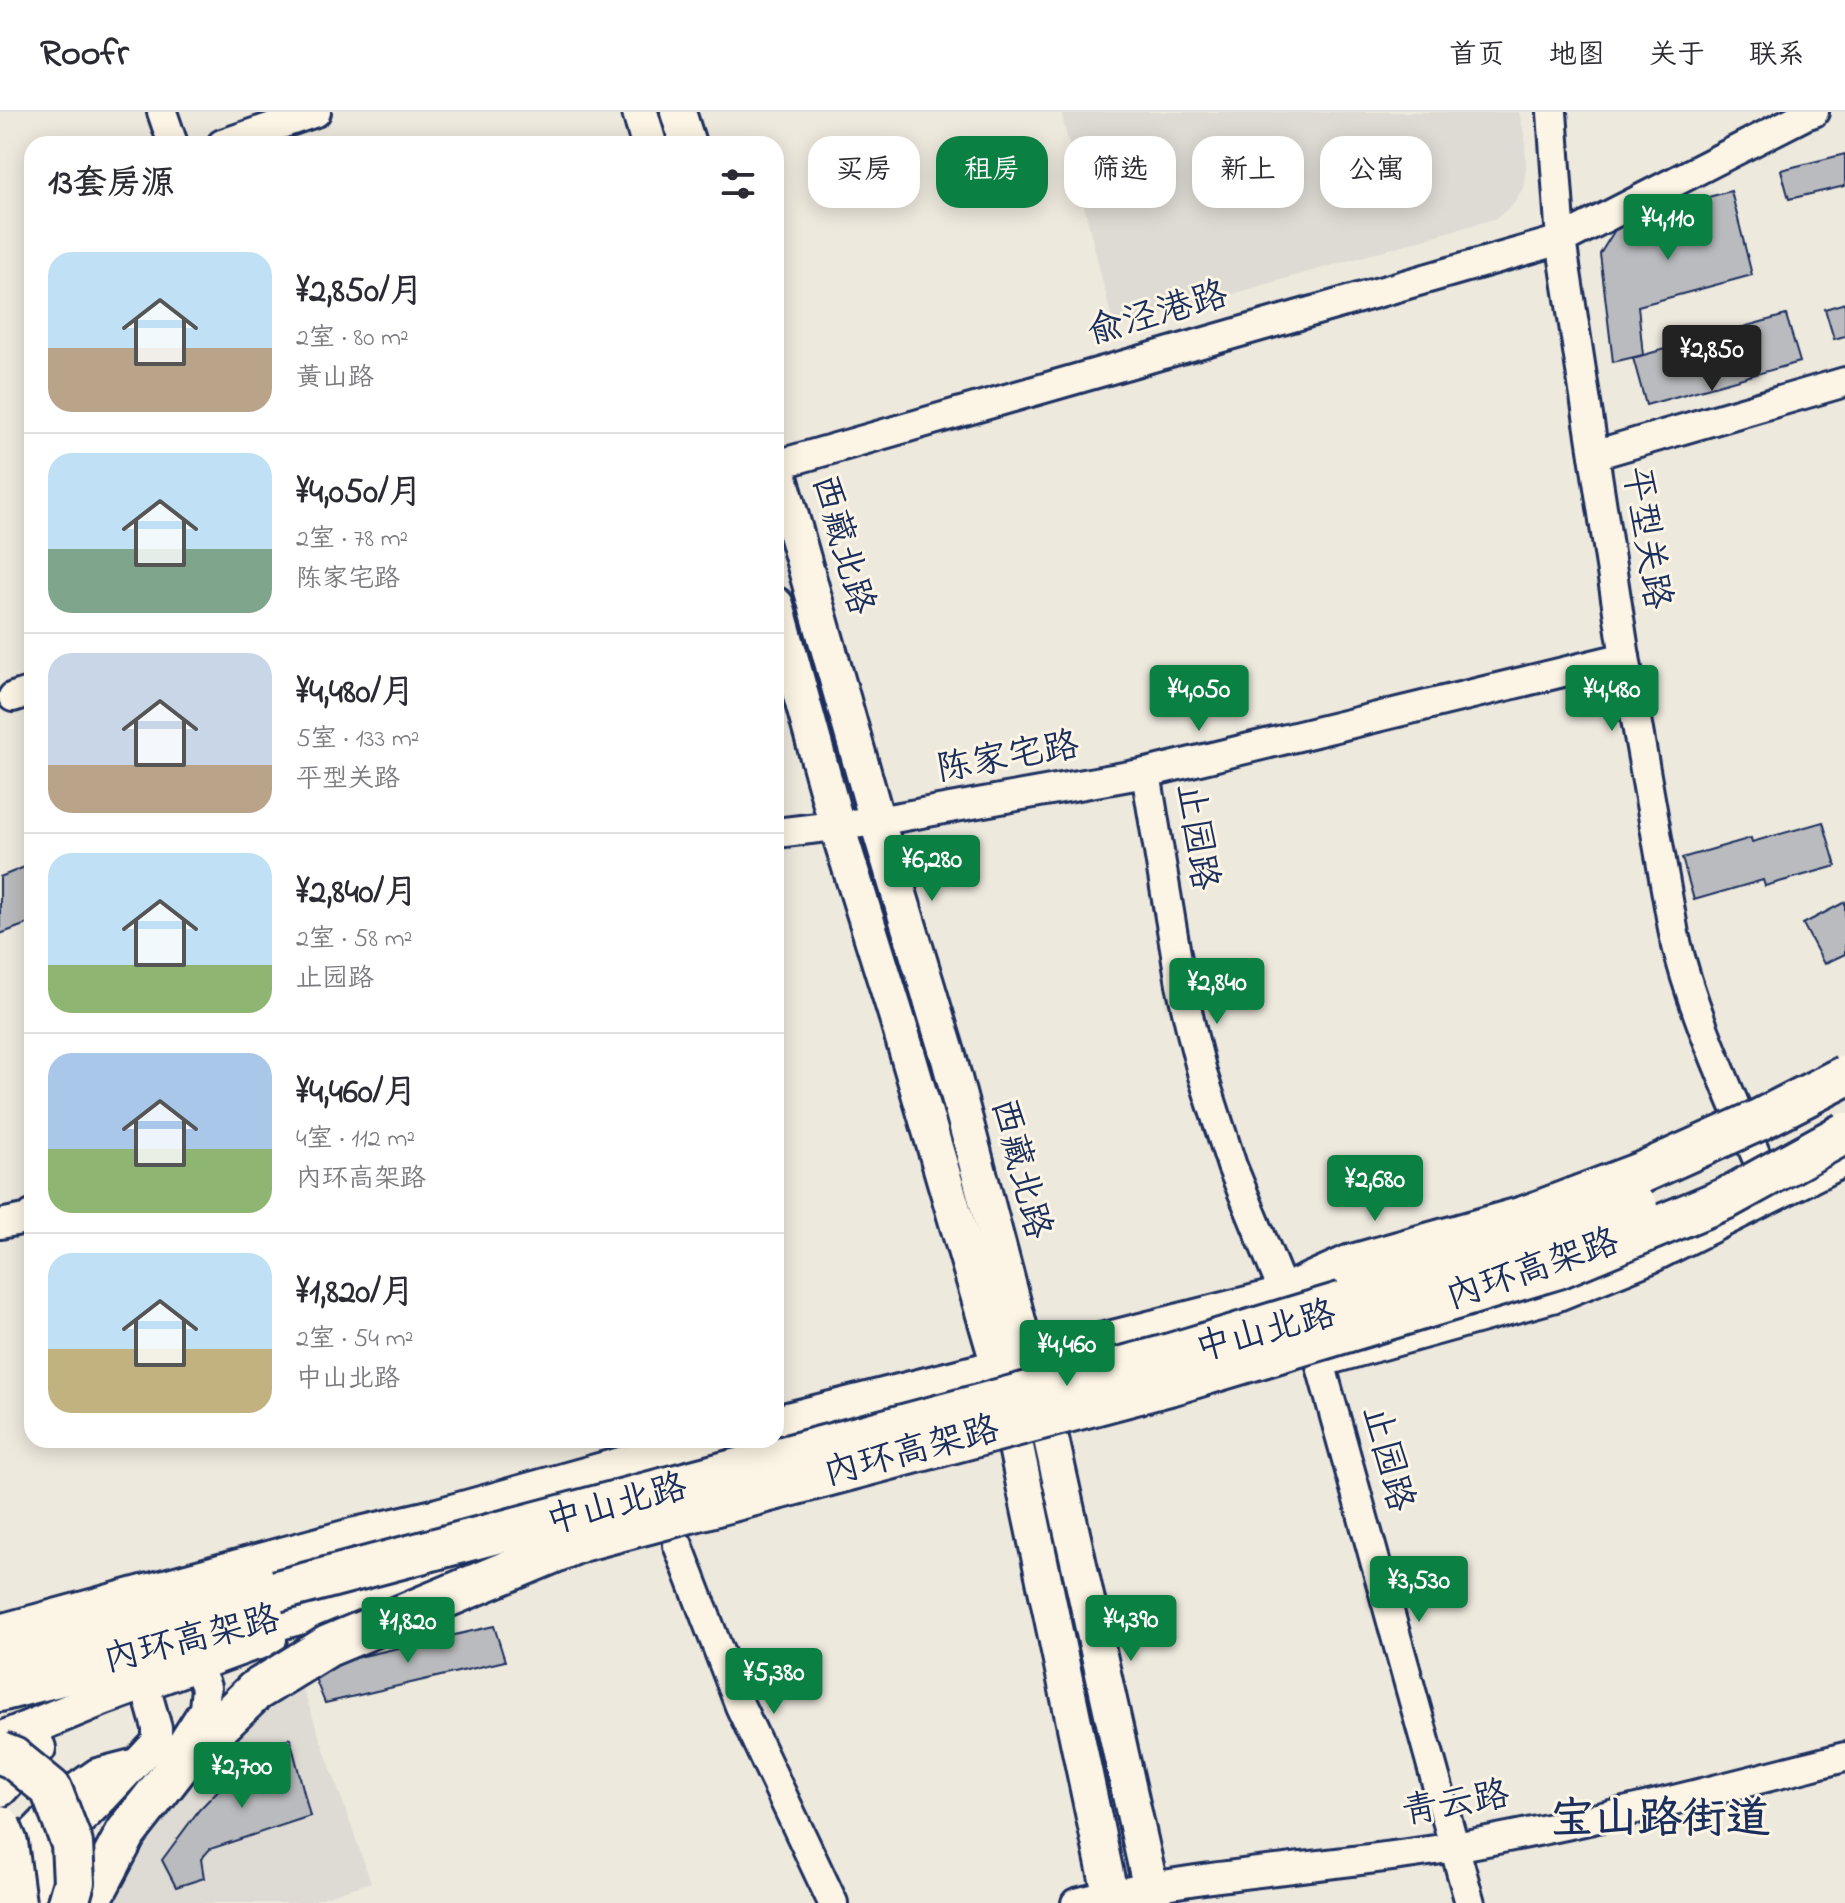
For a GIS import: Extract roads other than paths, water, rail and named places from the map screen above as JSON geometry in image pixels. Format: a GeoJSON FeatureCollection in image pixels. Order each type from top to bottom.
{"type":"FeatureCollection","features":[{"type":"Feature","properties":{"kind":"highway"},"geometry":{"type":"LineString","coordinates":[[1279,1289],[1524,1217],[1643,1172],[1759,1120],[1845,1076]]}},
{"type":"Feature","properties":{"kind":"highway","name":"内环高架路"},"geometry":{"type":"LineString","coordinates":[[0,1665],[1164,1356],[1540,1243],[1720,1177],[1845,1107]]}},
{"type":"Feature","properties":{"kind":"highway","name":"内环高架路"},"geometry":{"type":"LineString","coordinates":[[0,1691],[1173,1384],[1558,1268],[1727,1198],[1845,1133]]}},
{"type":"Feature","properties":{"kind":"highway"},"geometry":{"type":"LineString","coordinates":[[89,1903],[126,1833],[179,1765],[255,1691],[328,1646],[581,1541]]}},
{"type":"Feature","properties":{"kind":"highway"},"geometry":{"type":"LineString","coordinates":[[0,1653],[277,1591]]}},
{"type":"Feature","properties":{"kind":"highway"},"geometry":{"type":"LineString","coordinates":[[0,1753],[13,1758],[51,1789],[72,1844],[74,1882],[68,1903]]}},
{"type":"Feature","properties":{"kind":"highway"},"geometry":{"type":"LineString","coordinates":[[0,1826],[7,1843],[15,1903]]}},
{"type":"Feature","properties":{"kind":"main road"},"geometry":{"type":"LineString","coordinates":[[640,112],[647,136]]}},
{"type":"Feature","properties":{"kind":"main road"},"geometry":{"type":"LineString","coordinates":[[678,112],[686,136]]}},
{"type":"Feature","properties":{"kind":"main road","name":"西藏北路"},"geometry":{"type":"LineString","coordinates":[[784,492],[877,821],[949,1059],[1013,1363],[1015,1443],[1111,1899]]}},
{"type":"Feature","properties":{"kind":"main road","name":"西藏北路"},"geometry":{"type":"LineString","coordinates":[[784,634],[837,826],[897,1018],[1013,1363],[1050,1434],[1153,1895]]}},
{"type":"Feature","properties":{"kind":"main road","name":"中山北路"},"geometry":{"type":"LineString","coordinates":[[784,1421],[1535,1224],[1647,1184],[1744,1127],[1845,1089]]}},
{"type":"Feature","properties":{"kind":"main road","name":"中山北路"},"geometry":{"type":"LineString","coordinates":[[0,1740],[102,1698],[250,1644],[676,1538],[1555,1294],[1649,1256],[1845,1158]]}},
{"type":"Feature","properties":{"kind":"main road","name":"中山北路"},"geometry":{"type":"LineString","coordinates":[[0,1632],[356,1535],[438,1516],[650,1448]]}},
{"type":"Feature","properties":{"kind":"main road"},"geometry":{"type":"LineString","coordinates":[[0,1615],[289,1542],[356,1535]]}},
{"type":"Feature","properties":{"kind":"main road"},"geometry":{"type":"LineString","coordinates":[[0,1789],[36,1750],[102,1698]]}},
{"type":"Feature","properties":{"kind":"street"},"geometry":{"type":"LineString","coordinates":[[162,112],[170,136]]}},
{"type":"Feature","properties":{"kind":"street"},"geometry":{"type":"LineString","coordinates":[[246,136],[316,112]]}},
{"type":"Feature","properties":{"kind":"street","name":"平型关路"},"geometry":{"type":"LineString","coordinates":[[1552,112],[1561,240],[1625,657],[1677,945],[1690,990],[1773,1196]]}},
{"type":"Feature","properties":{"kind":"street","name":"俞泾港路"},"geometry":{"type":"LineString","coordinates":[[784,462],[1561,240],[1814,112]]}},
{"type":"Feature","properties":{"kind":"street"},"geometry":{"type":"LineString","coordinates":[[1594,455],[1845,382]]}},
{"type":"Feature","properties":{"kind":"street","name":"陈家宅路"},"geometry":{"type":"LineString","coordinates":[[784,832],[877,821],[1146,773],[1625,657]]}},
{"type":"Feature","properties":{"kind":"street","name":"止园路"},"geometry":{"type":"LineString","coordinates":[[1146,773],[1181,984],[1203,1076],[1232,1166],[1272,1260],[1279,1289]]}},
{"type":"Feature","properties":{"kind":"street"},"geometry":{"type":"LineString","coordinates":[[0,1224],[24,1219]]}},
{"type":"Feature","properties":{"kind":"street","name":"止园路"},"geometry":{"type":"LineString","coordinates":[[1319,1359],[1470,1903]]}},
{"type":"Feature","properties":{"kind":"street"},"geometry":{"type":"LineString","coordinates":[[653,1448],[676,1538],[740,1706],[833,1903]]}},
{"type":"Feature","properties":{"kind":"street"},"geometry":{"type":"LineString","coordinates":[[76,1903],[85,1881],[171,1761],[204,1709],[206,1687],[196,1664]]}},
{"type":"Feature","properties":{"kind":"street"},"geometry":{"type":"LineString","coordinates":[[29,1903],[37,1879],[54,1847],[157,1741],[157,1728],[144,1682]]}},
{"type":"Feature","properties":{"kind":"street","name":"青云路"},"geometry":{"type":"LineString","coordinates":[[1076,1903],[1153,1895],[1454,1847],[1625,1812],[1845,1757]]}},
{"type":"Feature","properties":{"kind":"street"},"geometry":{"type":"LineString","coordinates":[[0,1903],[34,1831],[77,1787],[97,1773],[136,1762]]}},
{"type":"Feature","properties":{"kind":"street"},"geometry":{"type":"LineString","coordinates":[[51,1903],[57,1887],[76,1858],[122,1802],[136,1762]]}},
{"type":"Feature","properties":{"kind":"district","name":"宝山路街道"},"geometry":{"type":"Point","coordinates":[1660,1821]}}]}
